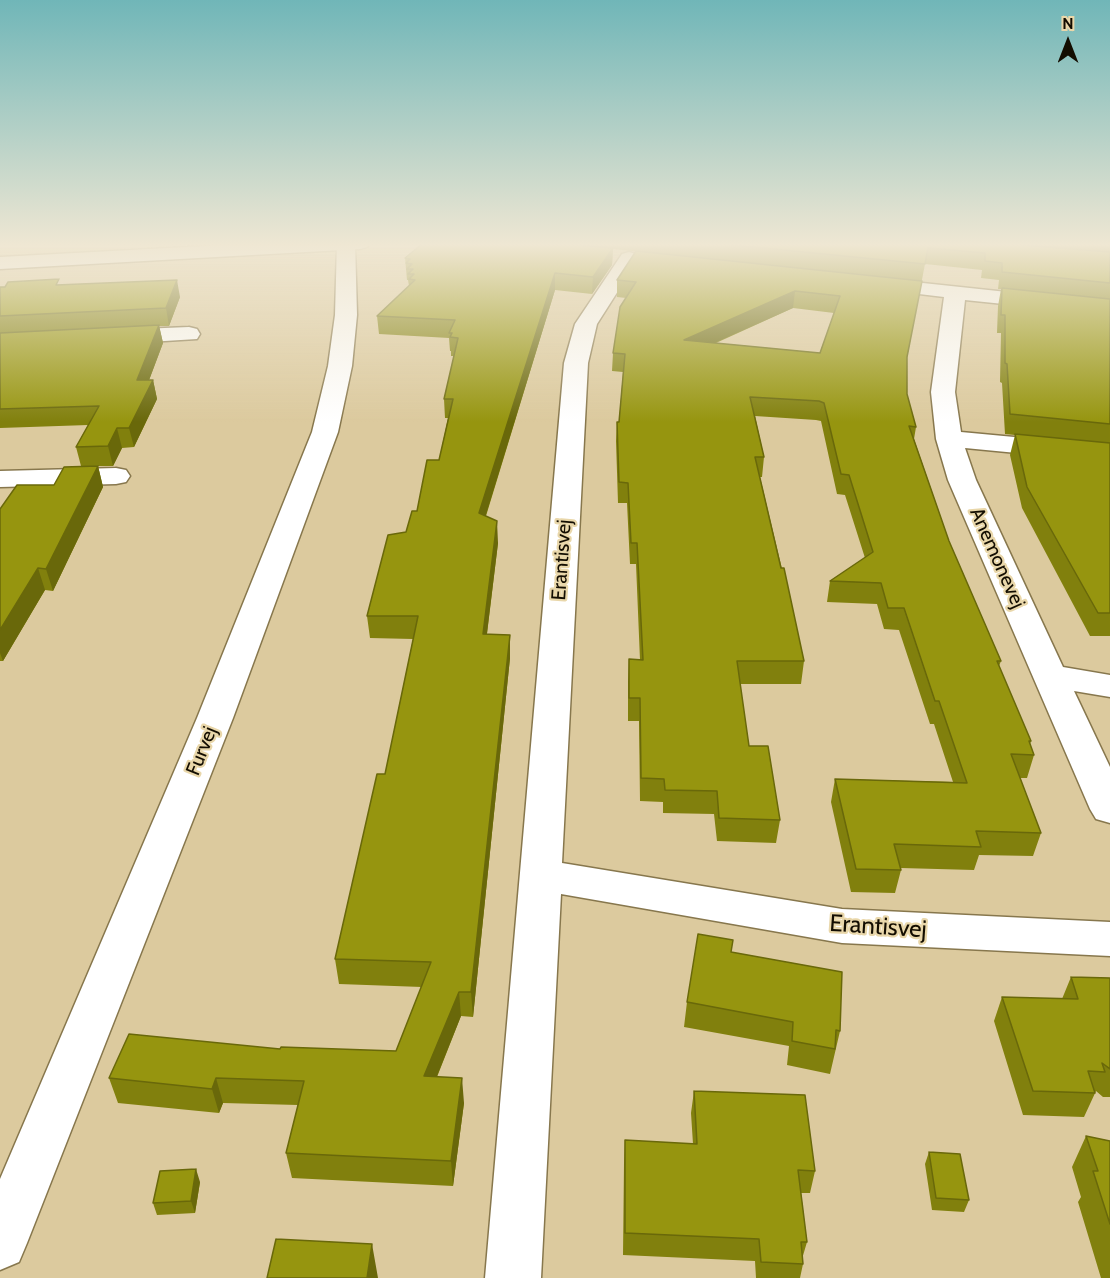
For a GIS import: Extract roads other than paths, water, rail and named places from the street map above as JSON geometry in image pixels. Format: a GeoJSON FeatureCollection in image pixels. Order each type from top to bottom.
{"type":"FeatureCollection","features":[{"type":"Feature","properties":{"kind":"street","name":"Furvej"},"geometry":{"type":"LineString","coordinates":[[0,1243],[211,729],[325,432],[340,366],[347,303]]}},
{"type":"Feature","properties":{"kind":"street","name":"Erantisvej"},"geometry":{"type":"LineString","coordinates":[[513,1278],[576,363],[586,324],[600,303]]}},
{"type":"Feature","properties":{"kind":"street","name":"Anemonevej"},"geometry":{"type":"LineString","coordinates":[[954,303],[943,392],[949,439],[962,480],[1110,809]]}},
{"type":"Feature","properties":{"kind":"street"},"geometry":{"type":"LineString","coordinates":[[1052,303],[1110,309]]}},
{"type":"Feature","properties":{"kind":"street"},"geometry":{"type":"LineString","coordinates":[[95,338],[189,334]]}},
{"type":"Feature","properties":{"kind":"street"},"geometry":{"type":"LineString","coordinates":[[949,439],[1110,454]]}},
{"type":"Feature","properties":{"kind":"street"},"geometry":{"type":"LineString","coordinates":[[0,479],[116,476]]}},
{"type":"Feature","properties":{"kind":"street"},"geometry":{"type":"LineString","coordinates":[[1050,676],[1110,686]]}},
{"type":"Feature","properties":{"kind":"street","name":"Erantisvej"},"geometry":{"type":"LineString","coordinates":[[541,875],[842,926],[1110,939]]}}]}
